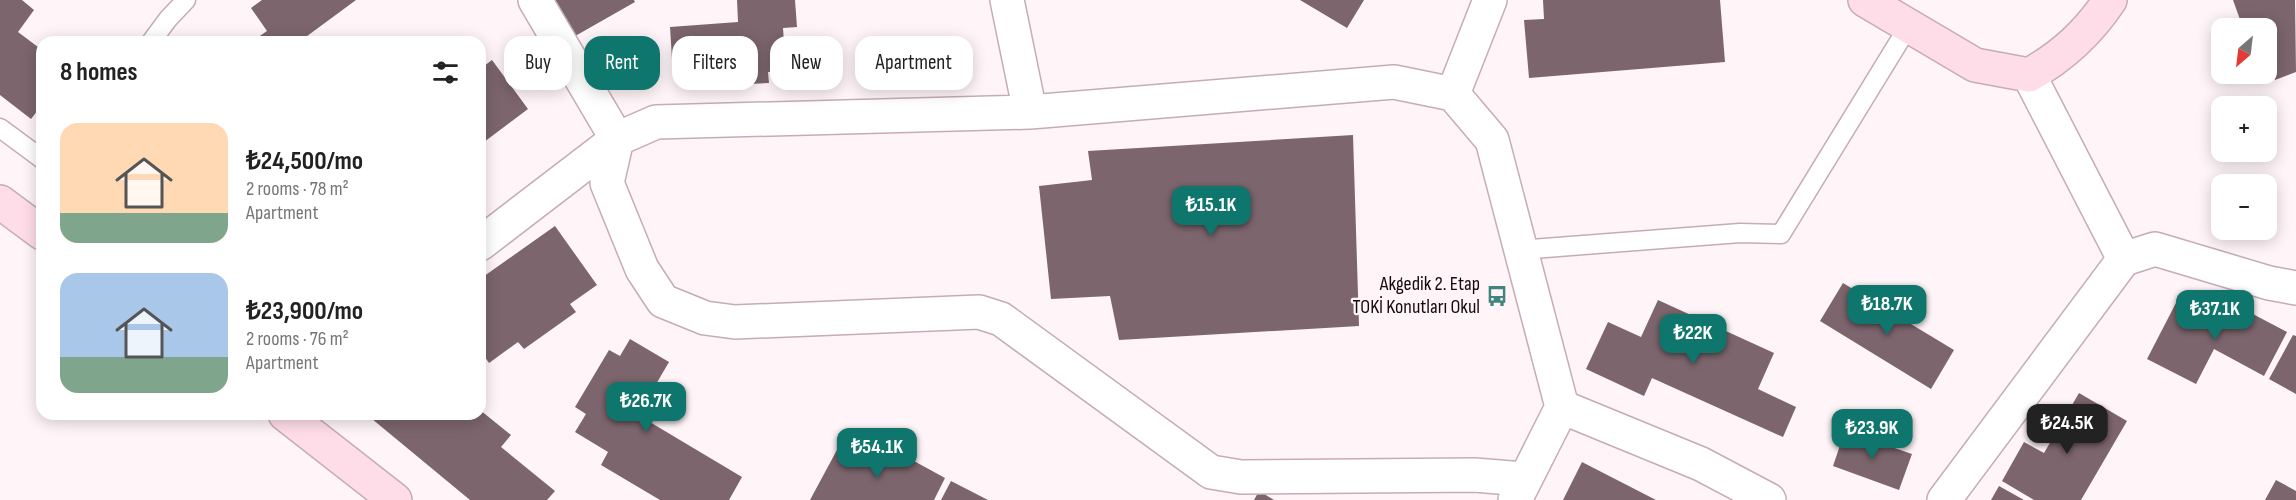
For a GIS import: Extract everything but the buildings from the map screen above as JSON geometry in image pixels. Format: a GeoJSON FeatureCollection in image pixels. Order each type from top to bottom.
{"type":"FeatureCollection","features":[{"type":"Feature","properties":{"kind":"street"},"geometry":{"type":"LineString","coordinates":[[486,239],[617,139],[656,122],[1030,112],[1394,82],[1453,94],[1492,140],[1562,406],[1519,489],[1474,475],[1241,477],[1211,472],[1000,319],[979,312],[735,322],[705,318],[663,301],[642,269],[607,183],[617,139],[535,0]]}},
{"type":"Feature","properties":{"kind":"street"},"geometry":{"type":"LineString","coordinates":[[1007,0],[1030,112]]}},
{"type":"Feature","properties":{"kind":"street"},"geometry":{"type":"LineString","coordinates":[[1453,94],[1490,0]]}},
{"type":"Feature","properties":{"kind":"street"},"geometry":{"type":"LineString","coordinates":[[1865,0],[1976,65],[2029,75],[2057,59],[2093,26],[2110,0]]}},
{"type":"Feature","properties":{"kind":"street"},"geometry":{"type":"LineString","coordinates":[[2029,75],[2124,259]]}},
{"type":"Feature","properties":{"kind":"street"},"geometry":{"type":"LineString","coordinates":[[0,202],[36,229]]}},
{"type":"Feature","properties":{"kind":"street"},"geometry":{"type":"LineString","coordinates":[[1944,500],[2124,259],[2155,249],[2269,283],[2296,288]]}},
{"type":"Feature","properties":{"kind":"street"},"geometry":{"type":"LineString","coordinates":[[1562,406],[1701,464],[1769,500]]}},
{"type":"Feature","properties":{"kind":"street"},"geometry":{"type":"LineString","coordinates":[[293,420],[395,500]]}},
{"type":"Feature","properties":{"kind":"lane"},"geometry":{"type":"LineString","coordinates":[[156,36],[186,0]]}},
{"type":"Feature","properties":{"kind":"lane"},"geometry":{"type":"LineString","coordinates":[[1520,250],[1740,233],[1781,234],[1908,27]]}},
{"type":"Feature","properties":{"kind":"lane"},"geometry":{"type":"LineString","coordinates":[[0,128],[36,155]]}},
{"type":"Feature","properties":{"kind":"place","name":"Akgedik 2. Etap TOKİ Konutları Okul"},"geometry":{"type":"Point","coordinates":[1497,296]}}]}
